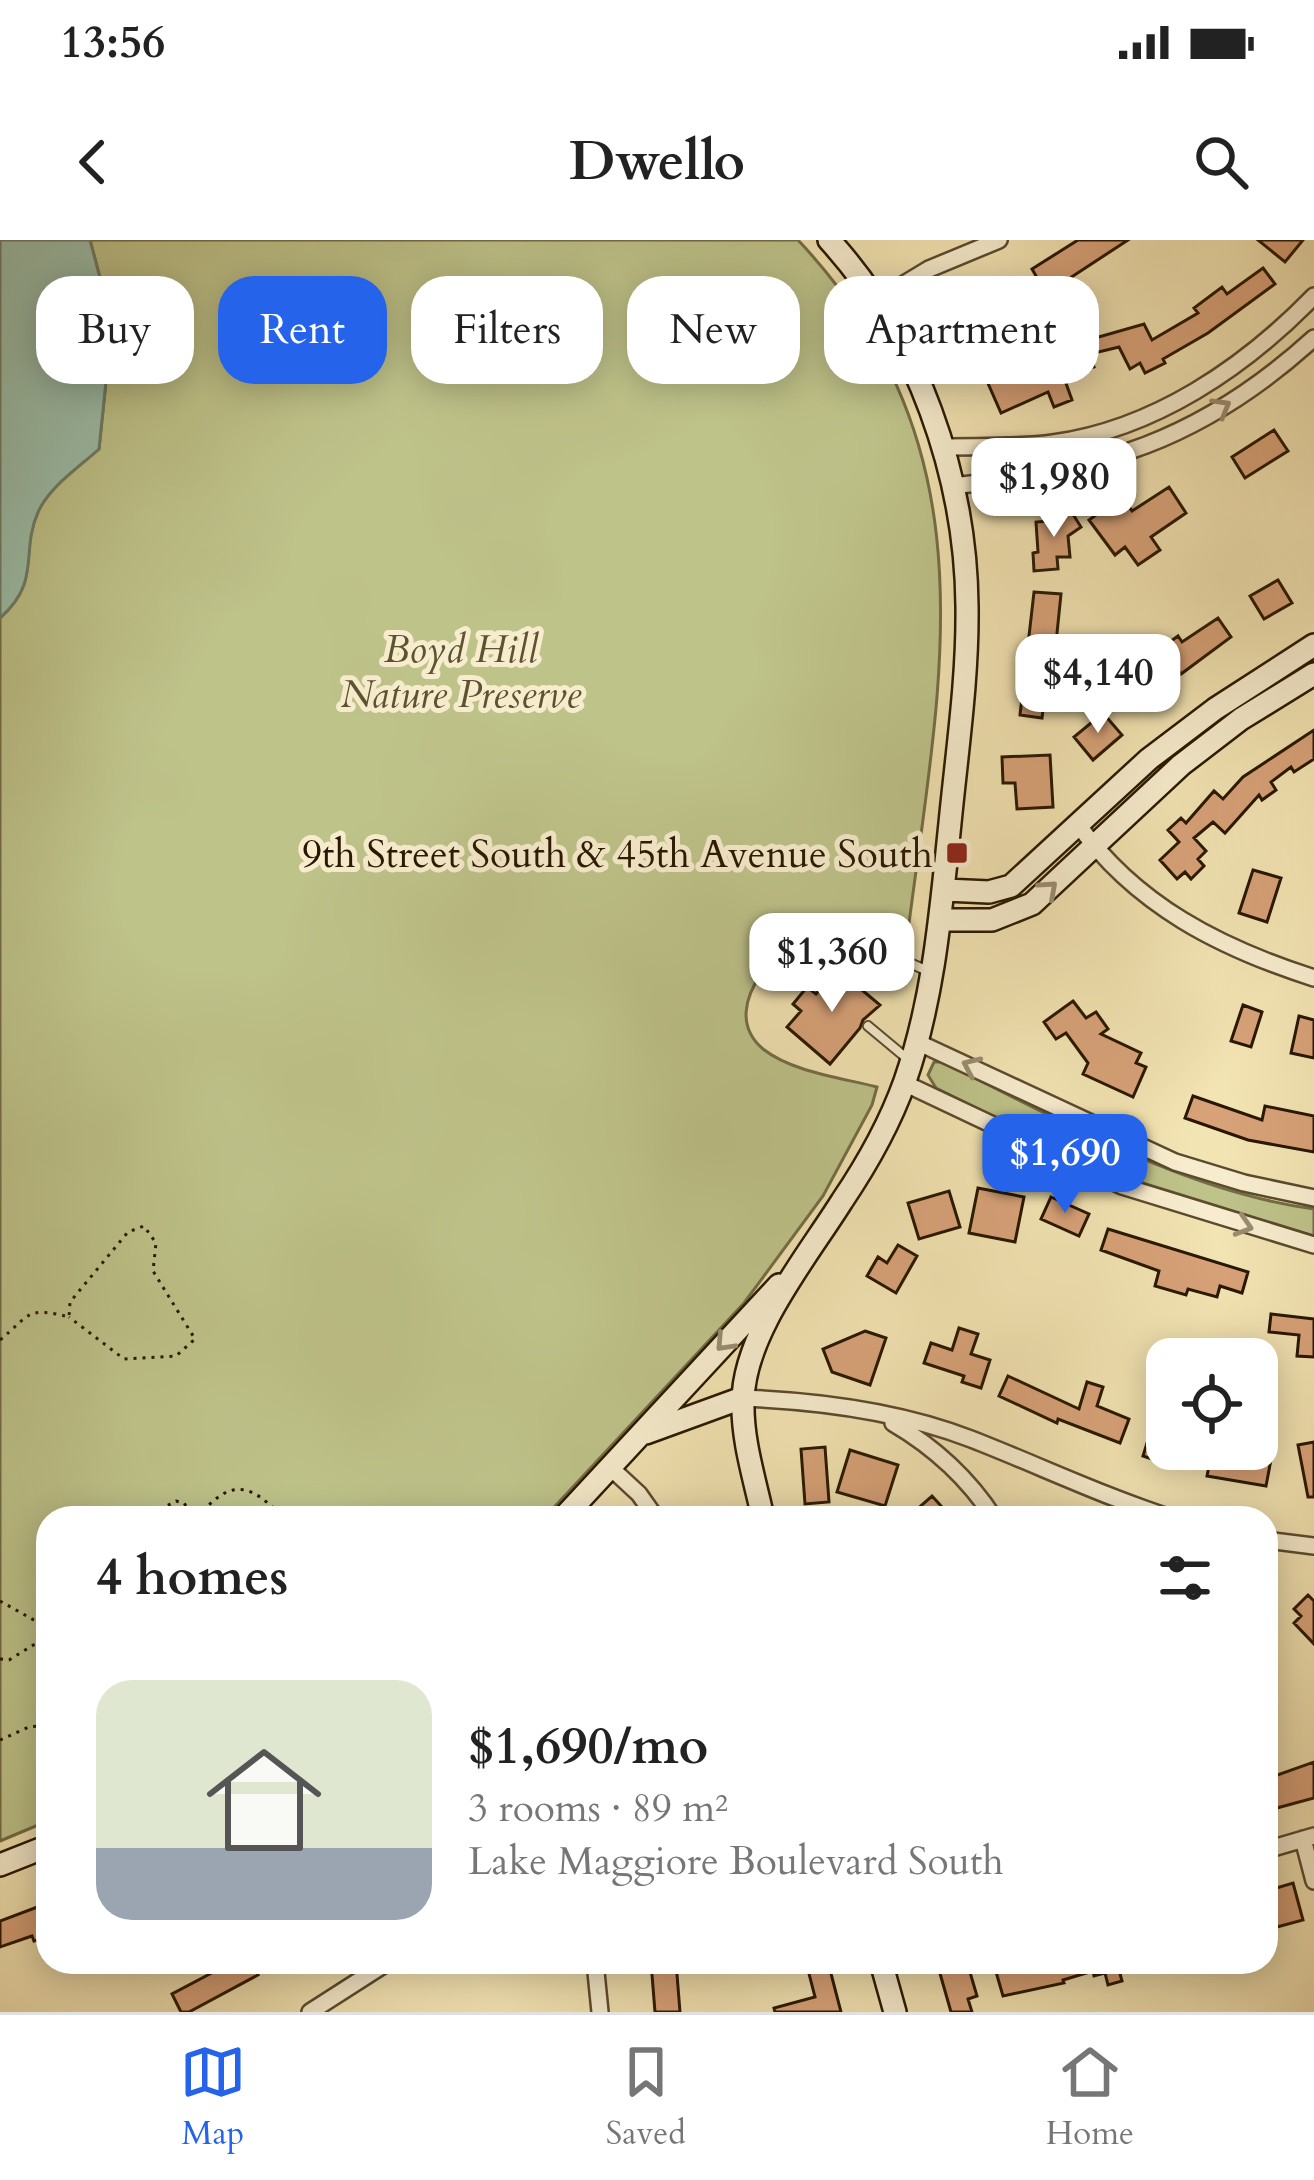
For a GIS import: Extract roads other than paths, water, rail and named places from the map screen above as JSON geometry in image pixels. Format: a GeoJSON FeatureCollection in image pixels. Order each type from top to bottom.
{"type":"FeatureCollection","features":[{"type":"Feature","properties":{"kind":"main road"},"geometry":{"type":"LineString","coordinates":[[829,240],[856,276]]}},
{"type":"Feature","properties":{"kind":"main road"},"geometry":{"type":"LineString","coordinates":[[761,1506],[742,1398],[752,1359],[766,1322],[868,1160],[911,1062],[941,920],[965,673],[967,605],[964,551],[952,486],[918,384]]}},
{"type":"Feature","properties":{"kind":"main road"},"geometry":{"type":"LineString","coordinates":[[945,890],[988,892],[1011,886],[1149,759],[1215,709],[1314,645]]}},
{"type":"Feature","properties":{"kind":"main road"},"geometry":{"type":"LineString","coordinates":[[941,920],[992,920],[1032,904],[1181,765],[1241,719],[1314,674]]}},
{"type":"Feature","properties":{"kind":"main road"},"geometry":{"type":"LineString","coordinates":[[575,1506],[804,1258]]}},
{"type":"Feature","properties":{"kind":"main road"},"geometry":{"type":"LineString","coordinates":[[640,1436],[742,1398]]}},
{"type":"Feature","properties":{"kind":"main road"},"geometry":{"type":"LineString","coordinates":[[0,1865],[36,1851]]}},
{"type":"Feature","properties":{"kind":"main road"},"geometry":{"type":"LineString","coordinates":[[884,1974],[895,2012]]}},
{"type":"Feature","properties":{"kind":"street"},"geometry":{"type":"LineString","coordinates":[[918,276],[999,240]]}},
{"type":"Feature","properties":{"kind":"street"},"geometry":{"type":"LineString","coordinates":[[942,447],[1051,443],[1108,431],[1200,390],[1235,367],[1314,296]]}},
{"type":"Feature","properties":{"kind":"street"},"geometry":{"type":"LineString","coordinates":[[952,486],[1048,475],[1133,451],[1243,395],[1314,338]]}},
{"type":"Feature","properties":{"kind":"street"},"geometry":{"type":"LineString","coordinates":[[1077,823],[1092,844],[1155,903],[1204,935],[1238,952],[1314,977]]}},
{"type":"Feature","properties":{"kind":"street"},"geometry":{"type":"LineString","coordinates":[[911,1062],[1175,1162],[1314,1198]]}},
{"type":"Feature","properties":{"kind":"street"},"geometry":{"type":"LineString","coordinates":[[911,1062],[1122,1186],[1314,1244]]}},
{"type":"Feature","properties":{"kind":"street"},"geometry":{"type":"LineString","coordinates":[[742,1398],[841,1405],[971,1439],[1137,1506]]}},
{"type":"Feature","properties":{"kind":"street"},"geometry":{"type":"LineString","coordinates":[[880,1415],[923,1440],[958,1472],[985,1506]]}},
{"type":"Feature","properties":{"kind":"street"},"geometry":{"type":"LineString","coordinates":[[612,1469],[648,1506]]}},
{"type":"Feature","properties":{"kind":"street"},"geometry":{"type":"LineString","coordinates":[[1278,1542],[1314,1546]]}},
{"type":"Feature","properties":{"kind":"street"},"geometry":{"type":"LineString","coordinates":[[1278,1847],[1308,1838],[1314,1881]]}},
{"type":"Feature","properties":{"kind":"street"},"geometry":{"type":"LineString","coordinates":[[310,2012],[369,1974]]}},
{"type":"Feature","properties":{"kind":"street"},"geometry":{"type":"LineString","coordinates":[[596,1974],[600,2012]]}},
{"type":"Feature","properties":{"kind":"lane"},"geometry":{"type":"LineString","coordinates":[[815,981],[806,970],[811,953],[837,936],[856,939],[931,973]]}},
{"type":"Feature","properties":{"kind":"lane"},"geometry":{"type":"LineString","coordinates":[[868,1027],[911,1062]]}},
{"type":"Feature","properties":{"kind":"place","name":"9th Street South & 45th Avenue South"},"geometry":{"type":"Point","coordinates":[957,853]}},
{"type":"Feature","properties":{"kind":"park label","name":"Boyd Hill Nature Preserve"},"geometry":{"type":"Point","coordinates":[461,670]}}]}
